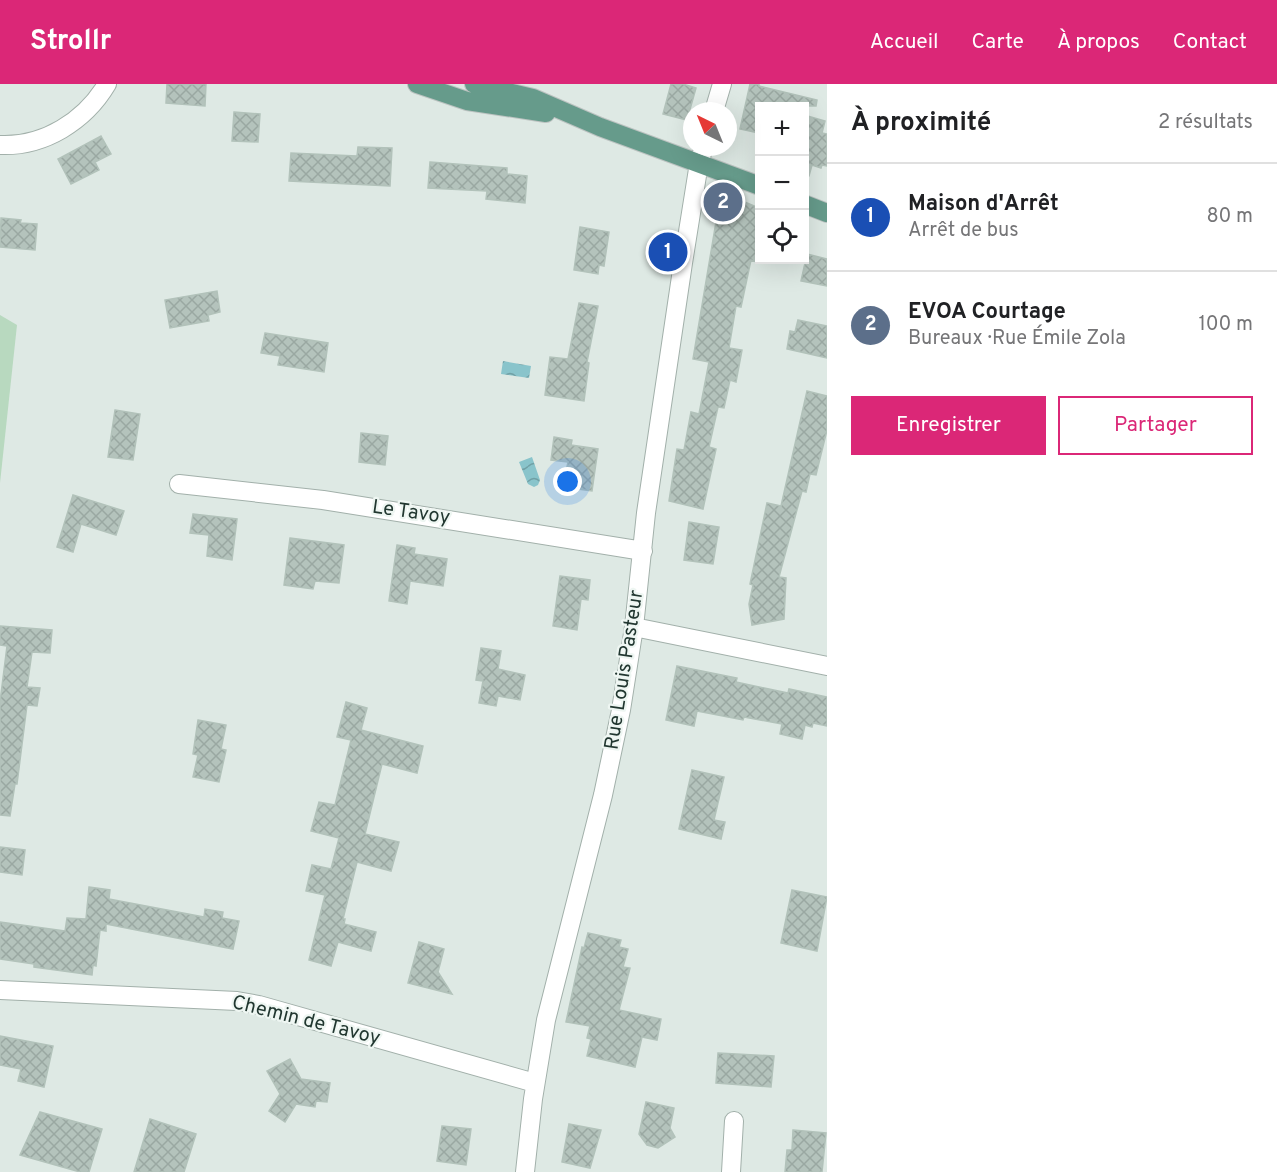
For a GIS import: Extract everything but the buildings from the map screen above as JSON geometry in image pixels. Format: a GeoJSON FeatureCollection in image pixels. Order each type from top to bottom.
{"type":"FeatureCollection","features":[{"type":"Feature","properties":{"kind":"main road"},"geometry":{"type":"LineString","coordinates":[[417,84],[467,100],[537,111],[683,150]]}},
{"type":"Feature","properties":{"kind":"main road"},"geometry":{"type":"LineString","coordinates":[[474,84],[533,99],[600,127]]}},
{"type":"Feature","properties":{"kind":"main road"},"geometry":{"type":"LineString","coordinates":[[703,156],[755,184]]}},
{"type":"Feature","properties":{"kind":"main road"},"geometry":{"type":"LineString","coordinates":[[809,206],[827,213]]}},
{"type":"Feature","properties":{"kind":"street"},"geometry":{"type":"LineString","coordinates":[[0,145],[29,142],[50,135],[73,123],[107,84]]}},
{"type":"Feature","properties":{"kind":"street"},"geometry":{"type":"LineString","coordinates":[[717,102],[722,84]]}},
{"type":"Feature","properties":{"kind":"street","name":"Rue Louis Pasteur"},"geometry":{"type":"LineString","coordinates":[[525,1172],[535,1083],[546,1020],[603,795],[621,710],[634,627],[646,513],[701,156]]}},
{"type":"Feature","properties":{"kind":"street","name":"Le Tavoy"},"geometry":{"type":"LineString","coordinates":[[178,484],[313,499],[643,551]]}},
{"type":"Feature","properties":{"kind":"street"},"geometry":{"type":"LineString","coordinates":[[634,627],[827,666]]}},
{"type":"Feature","properties":{"kind":"street","name":"Chemin de Tavoy"},"geometry":{"type":"LineString","coordinates":[[0,990],[237,1001],[271,1008],[535,1083]]}},
{"type":"Feature","properties":{"kind":"street"},"geometry":{"type":"LineString","coordinates":[[731,1172],[734,1120]]}},
{"type":"Feature","properties":{"kind":"green space"},"geometry":{"type":"Polygon","coordinates":[[[0,315],[17,325],[0,483],[0,315]]]}},
{"type":"Feature","properties":{"kind":"water"},"geometry":{"type":"Polygon","coordinates":[[[503,361],[531,366],[529,378],[501,374],[503,361]]]}},
{"type":"Feature","properties":{"kind":"water"},"geometry":{"type":"Polygon","coordinates":[[[532,457],[540,480],[534,487],[528,484],[519,462],[532,457]]]}},
{"type":"Feature","properties":{"kind":"place","name":"EVOA Courtage"},"geometry":{"type":"Point","coordinates":[723,202]}},
{"type":"Feature","properties":{"kind":"place","name":"Maison d'Arrêt"},"geometry":{"type":"Point","coordinates":[668,252]}}]}
